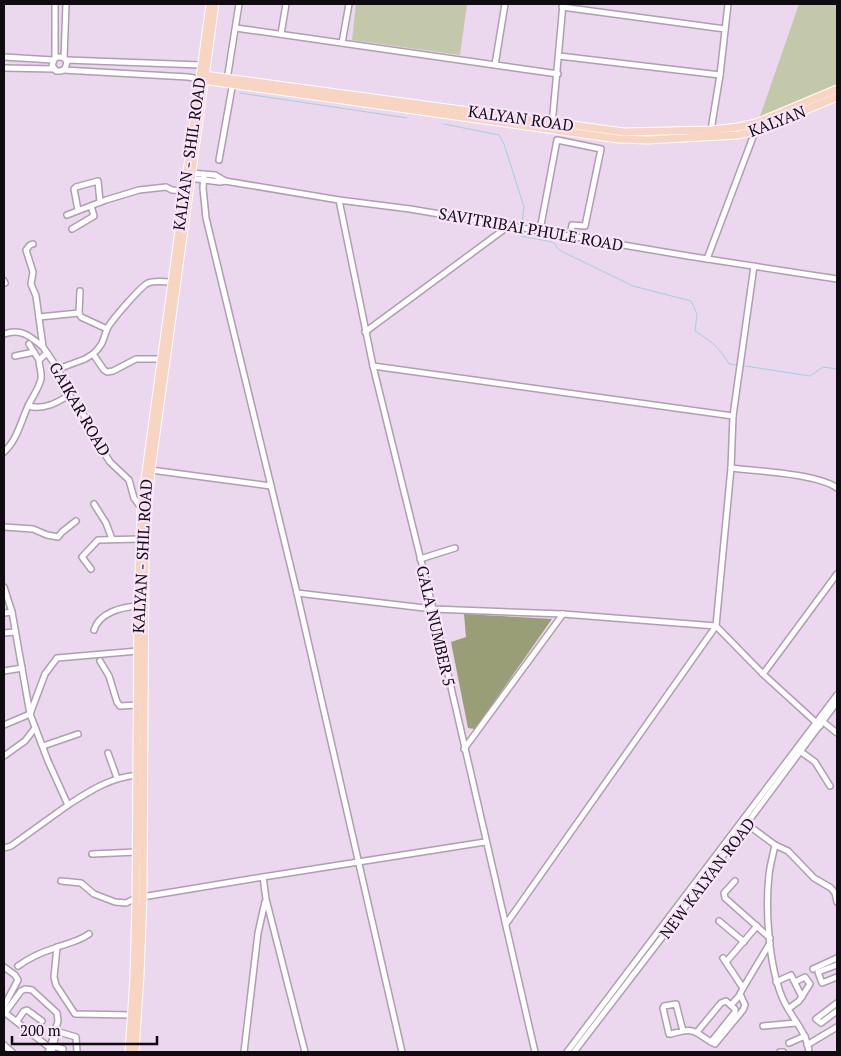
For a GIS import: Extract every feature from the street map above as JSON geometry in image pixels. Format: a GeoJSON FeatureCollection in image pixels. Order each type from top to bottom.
{"type":"FeatureCollection","features":[{"type":"Feature","properties":{"kind":"main road","name":"KALYAN - SHIL ROAD"},"geometry":{"type":"LineString","coordinates":[[203,78],[201,65],[210,4]]}},
{"type":"Feature","properties":{"kind":"main road","name":"KALYAN - SHIL ROAD"},"geometry":{"type":"LineString","coordinates":[[129,1052],[140,898],[137,852],[145,549],[144,509],[151,470],[189,175],[216,4]]}},
{"type":"Feature","properties":{"kind":"main road","name":"KALYAN ROAD"},"geometry":{"type":"LineString","coordinates":[[203,78],[604,133],[713,134],[756,123],[837,89]]}},
{"type":"Feature","properties":{"kind":"main road","name":"KALYAN"},"geometry":{"type":"LineString","coordinates":[[713,134],[755,131],[837,97]]}},
{"type":"Feature","properties":{"kind":"main road","name":"KALYAN - SHIL ROAD"},"geometry":{"type":"LineString","coordinates":[[135,1052],[140,976],[138,606],[140,539],[161,360],[168,332],[172,282],[184,191],[189,175]]}},
{"type":"Feature","properties":{"kind":"street"},"geometry":{"type":"LineString","coordinates":[[54,69],[52,65],[54,59],[55,4]]}},
{"type":"Feature","properties":{"kind":"street"},"geometry":{"type":"LineString","coordinates":[[63,70],[67,65],[65,59],[66,4]]}},
{"type":"Feature","properties":{"kind":"street"},"geometry":{"type":"LineString","coordinates":[[219,160],[239,4]]}},
{"type":"Feature","properties":{"kind":"street"},"geometry":{"type":"LineString","coordinates":[[281,34],[286,4]]}},
{"type":"Feature","properties":{"kind":"street"},"geometry":{"type":"LineString","coordinates":[[342,43],[349,4]]}},
{"type":"Feature","properties":{"kind":"street"},"geometry":{"type":"LineString","coordinates":[[494,65],[505,4]]}},
{"type":"Feature","properties":{"kind":"street"},"geometry":{"type":"LineString","coordinates":[[713,134],[728,4]]}},
{"type":"Feature","properties":{"kind":"street"},"geometry":{"type":"LineString","coordinates":[[552,126],[560,56],[562,6],[725,29]]}},
{"type":"Feature","properties":{"kind":"street"},"geometry":{"type":"LineString","coordinates":[[236,28],[558,74]]}},
{"type":"Feature","properties":{"kind":"street"},"geometry":{"type":"LineString","coordinates":[[560,56],[720,75]]}},
{"type":"Feature","properties":{"kind":"street"},"geometry":{"type":"LineString","coordinates":[[4,61],[4,57],[54,59],[60,57],[65,59],[135,64],[201,65]]}},
{"type":"Feature","properties":{"kind":"street"},"geometry":{"type":"LineString","coordinates":[[135,64],[135,74]]}},
{"type":"Feature","properties":{"kind":"street"},"geometry":{"type":"LineString","coordinates":[[188,66],[203,78]]}},
{"type":"Feature","properties":{"kind":"street"},"geometry":{"type":"LineString","coordinates":[[188,66],[188,77]]}},
{"type":"Feature","properties":{"kind":"street"},"geometry":{"type":"LineString","coordinates":[[4,68],[54,69],[59,71],[203,78]]}},
{"type":"Feature","properties":{"kind":"street"},"geometry":{"type":"LineString","coordinates":[[707,259],[755,131],[756,123]]}},
{"type":"Feature","properties":{"kind":"street"},"geometry":{"type":"LineString","coordinates":[[540,230],[557,140],[601,149],[585,226],[572,226],[570,236]]}},
{"type":"Feature","properties":{"kind":"street"},"geometry":{"type":"LineString","coordinates":[[204,174],[203,188],[206,218],[297,593],[402,1052]]}},
{"type":"Feature","properties":{"kind":"street","name":"SAVITRIBAI PHULE ROAD"},"geometry":{"type":"LineString","coordinates":[[189,175],[216,175],[226,181]]}},
{"type":"Feature","properties":{"kind":"street","name":"SAVITRIBAI PHULE ROAD"},"geometry":{"type":"LineString","coordinates":[[189,175],[204,180],[226,181],[340,200],[410,209],[837,279]]}},
{"type":"Feature","properties":{"kind":"street"},"geometry":{"type":"LineString","coordinates":[[78,210],[74,189],[76,186],[98,181],[100,202]]}},
{"type":"Feature","properties":{"kind":"street"},"geometry":{"type":"LineString","coordinates":[[66,214],[139,190],[166,187],[172,190],[184,191]]}},
{"type":"Feature","properties":{"kind":"street","name":"GALA NUMBER 5"},"geometry":{"type":"LineString","coordinates":[[340,200],[365,332],[433,609],[485,842],[535,1052]]}},
{"type":"Feature","properties":{"kind":"street"},"geometry":{"type":"LineString","coordinates":[[72,229],[94,216],[91,206]]}},
{"type":"Feature","properties":{"kind":"street"},"geometry":{"type":"LineString","coordinates":[[365,332],[510,225]]}},
{"type":"Feature","properties":{"kind":"street"},"geometry":{"type":"LineString","coordinates":[[33,244],[26,250],[33,272],[31,284],[36,296],[43,347]]}},
{"type":"Feature","properties":{"kind":"street"},"geometry":{"type":"LineString","coordinates":[[506,924],[716,626],[731,468],[733,416],[754,266]]}},
{"type":"Feature","properties":{"kind":"street"},"geometry":{"type":"LineString","coordinates":[[58,369],[93,354],[101,346],[108,328],[142,286],[150,282],[172,282]]}},
{"type":"Feature","properties":{"kind":"street"},"geometry":{"type":"LineString","coordinates":[[78,313],[80,291]]}},
{"type":"Feature","properties":{"kind":"street"},"geometry":{"type":"LineString","coordinates":[[39,317],[78,313],[82,317],[108,328]]}},
{"type":"Feature","properties":{"kind":"street"},"geometry":{"type":"LineString","coordinates":[[4,334],[13,331],[27,334],[43,347],[47,353]]}},
{"type":"Feature","properties":{"kind":"street"},"geometry":{"type":"LineString","coordinates":[[29,344],[39,360]]}},
{"type":"Feature","properties":{"kind":"street"},"geometry":{"type":"LineString","coordinates":[[15,356],[34,352]]}},
{"type":"Feature","properties":{"kind":"street","name":"GAIKAR ROAD"},"geometry":{"type":"LineString","coordinates":[[4,452],[10,447],[20,428],[41,377],[39,360],[47,353],[58,369],[69,395],[80,408],[105,455],[128,480],[134,498],[144,509]]}},
{"type":"Feature","properties":{"kind":"street"},"geometry":{"type":"LineString","coordinates":[[93,354],[107,372],[113,371],[136,359],[161,360]]}},
{"type":"Feature","properties":{"kind":"street"},"geometry":{"type":"LineString","coordinates":[[373,366],[733,416]]}},
{"type":"Feature","properties":{"kind":"street"},"geometry":{"type":"LineString","coordinates":[[28,406],[34,408],[50,405],[69,395]]}},
{"type":"Feature","properties":{"kind":"street"},"geometry":{"type":"LineString","coordinates":[[731,468],[811,478],[831,484],[837,488]]}},
{"type":"Feature","properties":{"kind":"street"},"geometry":{"type":"LineString","coordinates":[[151,470],[271,486]]}},
{"type":"Feature","properties":{"kind":"street"},"geometry":{"type":"LineString","coordinates":[[94,504],[106,523],[112,539]]}},
{"type":"Feature","properties":{"kind":"street"},"geometry":{"type":"LineString","coordinates":[[4,527],[33,529],[58,537],[76,521]]}},
{"type":"Feature","properties":{"kind":"street"},"geometry":{"type":"LineString","coordinates":[[91,569],[82,557],[98,540],[140,539]]}},
{"type":"Feature","properties":{"kind":"street"},"geometry":{"type":"LineString","coordinates":[[420,559],[455,548]]}},
{"type":"Feature","properties":{"kind":"street"},"geometry":{"type":"LineString","coordinates":[[763,674],[837,574]]}},
{"type":"Feature","properties":{"kind":"street"},"geometry":{"type":"LineString","coordinates":[[4,589],[12,612],[30,714],[68,805]]}},
{"type":"Feature","properties":{"kind":"street"},"geometry":{"type":"LineString","coordinates":[[297,593],[433,609],[563,614],[716,626],[763,674],[819,723],[837,733]]}},
{"type":"Feature","properties":{"kind":"street"},"geometry":{"type":"LineString","coordinates":[[94,630],[96,624],[108,614],[128,607],[138,606]]}},
{"type":"Feature","properties":{"kind":"street"},"geometry":{"type":"LineString","coordinates":[[4,613],[12,612]]}},
{"type":"Feature","properties":{"kind":"street"},"geometry":{"type":"LineString","coordinates":[[464,749],[563,614]]}},
{"type":"Feature","properties":{"kind":"street"},"geometry":{"type":"LineString","coordinates":[[4,633],[15,632]]}},
{"type":"Feature","properties":{"kind":"street"},"geometry":{"type":"LineString","coordinates":[[4,725],[30,714],[45,674],[57,658],[138,651]]}},
{"type":"Feature","properties":{"kind":"street"},"geometry":{"type":"LineString","coordinates":[[100,661],[109,676],[120,706],[138,705]]}},
{"type":"Feature","properties":{"kind":"street"},"geometry":{"type":"LineString","coordinates":[[4,671],[22,668]]}},
{"type":"Feature","properties":{"kind":"street"},"geometry":{"type":"LineString","coordinates":[[819,723],[837,695]]}},
{"type":"Feature","properties":{"kind":"street"},"geometry":{"type":"LineString","coordinates":[[819,723],[837,702]]}},
{"type":"Feature","properties":{"kind":"street","name":"NEW KALYAN ROAD"},"geometry":{"type":"LineString","coordinates":[[574,1052],[819,723]]}},
{"type":"Feature","properties":{"kind":"street"},"geometry":{"type":"LineString","coordinates":[[4,756],[25,740],[35,728]]}},
{"type":"Feature","properties":{"kind":"street"},"geometry":{"type":"LineString","coordinates":[[43,746],[78,734]]}},
{"type":"Feature","properties":{"kind":"street"},"geometry":{"type":"LineString","coordinates":[[799,750],[814,762],[830,786]]}},
{"type":"Feature","properties":{"kind":"street"},"geometry":{"type":"LineString","coordinates":[[108,752],[117,778]]}},
{"type":"Feature","properties":{"kind":"street"},"geometry":{"type":"LineString","coordinates":[[4,848],[10,846],[96,786],[117,778],[140,775]]}},
{"type":"Feature","properties":{"kind":"street"},"geometry":{"type":"LineString","coordinates":[[745,822],[775,845],[788,851],[814,878],[831,888],[837,902]]}},
{"type":"Feature","properties":{"kind":"street"},"geometry":{"type":"LineString","coordinates":[[61,881],[81,883],[94,894],[116,902],[126,903],[140,898],[263,877],[485,842]]}},
{"type":"Feature","properties":{"kind":"street"},"geometry":{"type":"LineString","coordinates":[[775,845],[769,875],[770,940],[776,982],[788,1009],[805,1036],[808,1052]]}},
{"type":"Feature","properties":{"kind":"street"},"geometry":{"type":"LineString","coordinates":[[92,854],[137,852]]}},
{"type":"Feature","properties":{"kind":"street"},"geometry":{"type":"LineString","coordinates":[[263,877],[266,899],[305,1052]]}},
{"type":"Feature","properties":{"kind":"street"},"geometry":{"type":"LineString","coordinates":[[735,881],[724,893],[724,897],[770,940]]}},
{"type":"Feature","properties":{"kind":"street"},"geometry":{"type":"LineString","coordinates":[[244,1052],[258,933],[266,899]]}},
{"type":"Feature","properties":{"kind":"street"},"geometry":{"type":"LineString","coordinates":[[719,921],[744,942]]}},
{"type":"Feature","properties":{"kind":"street"},"geometry":{"type":"LineString","coordinates":[[567,1052],[667,925]]}},
{"type":"Feature","properties":{"kind":"street"},"geometry":{"type":"LineString","coordinates":[[743,988],[724,960],[744,942],[757,926]]}},
{"type":"Feature","properties":{"kind":"street"},"geometry":{"type":"LineString","coordinates":[[18,966],[57,947],[81,940],[89,934]]}},
{"type":"Feature","properties":{"kind":"street"},"geometry":{"type":"LineString","coordinates":[[731,1005],[740,995],[770,940]]}},
{"type":"Feature","properties":{"kind":"street"},"geometry":{"type":"LineString","coordinates":[[57,947],[54,977],[56,985],[75,1014],[132,1015]]}},
{"type":"Feature","properties":{"kind":"street"},"geometry":{"type":"LineString","coordinates":[[812,969],[837,958]]}},
{"type":"Feature","properties":{"kind":"street"},"geometry":{"type":"LineString","coordinates":[[837,965],[819,971],[818,974],[822,983],[837,977]]}},
{"type":"Feature","properties":{"kind":"street"},"geometry":{"type":"LineString","coordinates":[[4,967],[15,975],[18,980],[4,1006]]}},
{"type":"Feature","properties":{"kind":"street"},"geometry":{"type":"LineString","coordinates":[[776,982],[791,975],[802,997]]}},
{"type":"Feature","properties":{"kind":"street"},"geometry":{"type":"LineString","coordinates":[[788,1009],[798,1003],[809,983],[804,977],[795,982]]}},
{"type":"Feature","properties":{"kind":"street"},"geometry":{"type":"LineString","coordinates":[[51,1050],[58,1021],[57,1013],[32,990],[25,989],[21,991],[4,1013],[51,1050],[63,1048],[63,1052]]}},
{"type":"Feature","properties":{"kind":"street"},"geometry":{"type":"LineString","coordinates":[[683,1031],[676,1004],[664,1006],[669,1034],[688,1030],[697,1032],[713,1044],[718,1042],[743,1010],[745,1005],[740,995]]}},
{"type":"Feature","properties":{"kind":"street"},"geometry":{"type":"LineString","coordinates":[[697,1032],[722,1001],[731,1005],[736,1010],[735,1012],[711,1042]]}},
{"type":"Feature","properties":{"kind":"street"},"geometry":{"type":"LineString","coordinates":[[837,1003],[816,1019],[821,1023],[837,1011]]}},
{"type":"Feature","properties":{"kind":"street"},"geometry":{"type":"LineString","coordinates":[[17,1022],[27,1010],[42,1021]]}},
{"type":"Feature","properties":{"kind":"street"},"geometry":{"type":"LineString","coordinates":[[763,1026],[796,1023]]}},
{"type":"Feature","properties":{"kind":"street"},"geometry":{"type":"LineString","coordinates":[[807,1045],[837,1027]]}},
{"type":"Feature","properties":{"kind":"street"},"geometry":{"type":"LineString","coordinates":[[51,1050],[56,1034],[59,1032],[74,1036],[77,1039],[77,1050],[70,1046]]}},
{"type":"Feature","properties":{"kind":"street"},"geometry":{"type":"LineString","coordinates":[[789,1043],[805,1036]]}},
{"type":"Feature","properties":{"kind":"street"},"geometry":{"type":"LineString","coordinates":[[4,1045],[12,1052]]}},
{"type":"Feature","properties":{"kind":"green space"},"geometry":{"type":"Polygon","coordinates":[[[356,4],[467,4],[460,55],[352,40],[356,4]]]}},
{"type":"Feature","properties":{"kind":"green space"},"geometry":{"type":"Polygon","coordinates":[[[799,4],[837,4],[837,87],[759,119],[799,4]]]}},
{"type":"Feature","properties":{"kind":"green space"},"geometry":{"type":"Polygon","coordinates":[[[464,614],[552,619],[475,729],[468,728],[451,642],[466,637],[464,614]]]}},
{"type":"Feature","properties":{"kind":"waterway"},"geometry":{"type":"LineString","coordinates":[[240,93],[407,118]]}},
{"type":"Feature","properties":{"kind":"waterway"},"geometry":{"type":"LineString","coordinates":[[444,124],[499,135],[504,144],[524,207],[522,223]]}},
{"type":"Feature","properties":{"kind":"waterway"},"geometry":{"type":"LineString","coordinates":[[522,231],[521,236],[553,242],[559,250],[633,286],[691,301],[697,314],[695,331],[714,345],[729,364],[737,365]]}},
{"type":"Feature","properties":{"kind":"waterway"},"geometry":{"type":"LineString","coordinates":[[745,366],[810,376],[823,367],[837,369]]}}]}
